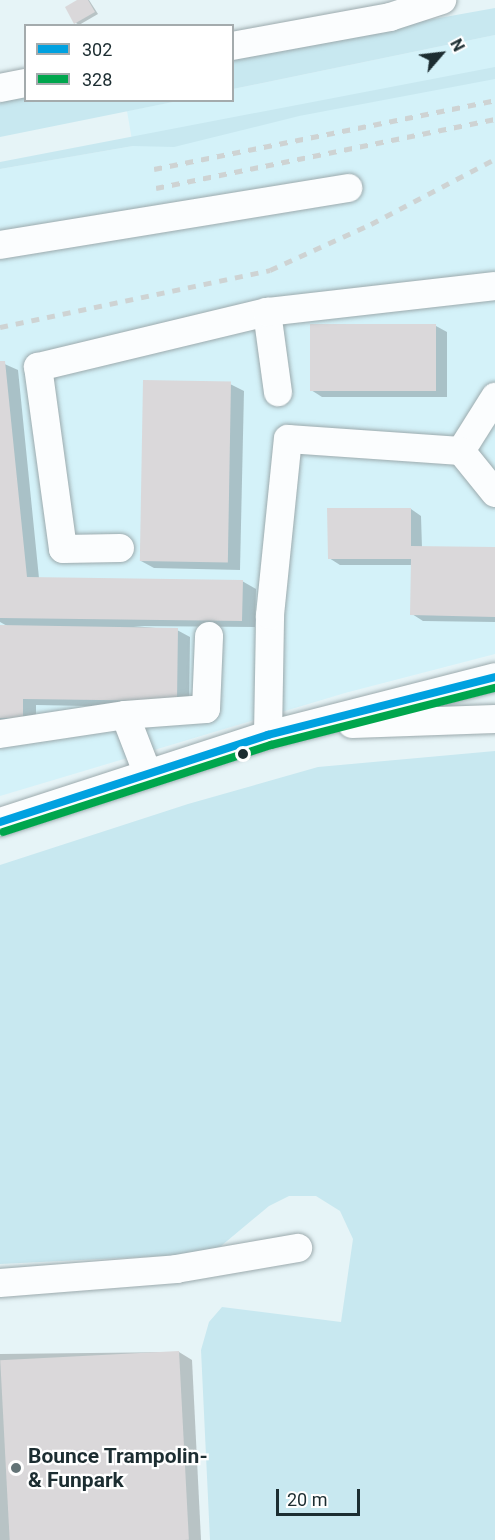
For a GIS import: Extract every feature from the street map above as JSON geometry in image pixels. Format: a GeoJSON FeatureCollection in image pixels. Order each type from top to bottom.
{"type":"FeatureCollection","features":[{"type":"Feature","properties":{"kind":"street"},"geometry":{"type":"LineString","coordinates":[[234,46],[390,17],[442,0]]}},
{"type":"Feature","properties":{"kind":"street"},"geometry":{"type":"LineString","coordinates":[[0,88],[24,83]]}},
{"type":"Feature","properties":{"kind":"street"},"geometry":{"type":"LineString","coordinates":[[0,245],[348,188]]}},
{"type":"Feature","properties":{"kind":"street"},"geometry":{"type":"LineString","coordinates":[[120,548],[63,549],[38,367],[267,312],[495,286]]}},
{"type":"Feature","properties":{"kind":"street"},"geometry":{"type":"LineString","coordinates":[[267,312],[278,392]]}},
{"type":"Feature","properties":{"kind":"street"},"geometry":{"type":"LineString","coordinates":[[461,451],[495,397]]}},
{"type":"Feature","properties":{"kind":"street"},"geometry":{"type":"LineString","coordinates":[[279,731],[270,615],[288,439],[461,451],[495,493]]}},
{"type":"Feature","properties":{"kind":"street"},"geometry":{"type":"LineString","coordinates":[[0,734],[125,715],[206,709],[209,636]]}},
{"type":"Feature","properties":{"kind":"street"},"geometry":{"type":"LineString","coordinates":[[0,822],[147,772],[279,731],[495,677]]}},
{"type":"Feature","properties":{"kind":"street"},"geometry":{"type":"LineString","coordinates":[[125,715],[147,772]]}},
{"type":"Feature","properties":{"kind":"street"},"geometry":{"type":"LineString","coordinates":[[279,731],[495,719]]}},
{"type":"Feature","properties":{"kind":"street"},"geometry":{"type":"LineString","coordinates":[[0,1283],[176,1269],[298,1248]]}},
{"type":"Feature","properties":{"kind":"shaded area"},"geometry":{"type":"Polygon","coordinates":[[[495,8],[495,35],[234,89],[234,55],[495,8]]]}},
{"type":"Feature","properties":{"kind":"shaded area"},"geometry":{"type":"Polygon","coordinates":[[[495,35],[495,654],[345,693],[0,796],[0,169],[133,146],[127,111],[173,102],[234,102],[234,89],[495,35]]]}},
{"type":"Feature","properties":{"kind":"shaded area"},"geometry":{"type":"Polygon","coordinates":[[[495,67],[495,79],[299,116],[174,147],[133,146],[0,169],[0,162],[495,67]]]}},
{"type":"Feature","properties":{"kind":"shaded area"},"geometry":{"type":"Polygon","coordinates":[[[24,93],[24,102],[173,102],[0,137],[0,98],[24,93]]]}},
{"type":"Feature","properties":{"kind":"shaded area"},"geometry":{"type":"Polygon","coordinates":[[[495,751],[495,1540],[210,1540],[201,1350],[209,1322],[222,1307],[341,1322],[353,1239],[340,1211],[316,1196],[289,1196],[269,1206],[221,1246],[203,1254],[0,1264],[0,865],[188,804],[318,767],[495,751]]]}},
{"type":"Feature","properties":{"kind":"building"},"geometry":{"type":"Polygon","coordinates":[[[77,0],[88,0],[95,12],[74,24],[65,7],[77,0]]]}},
{"type":"Feature","properties":{"kind":"building"},"geometry":{"type":"Polygon","coordinates":[[[310,324],[436,324],[436,391],[310,391],[310,324]]]}},
{"type":"Feature","properties":{"kind":"building"},"geometry":{"type":"Polygon","coordinates":[[[0,361],[5,361],[27,577],[243,580],[242,621],[0,618],[0,361]]]}},
{"type":"Feature","properties":{"kind":"building"},"geometry":{"type":"Polygon","coordinates":[[[143,380],[231,382],[228,563],[140,561],[143,380]]]}},
{"type":"Feature","properties":{"kind":"building"},"geometry":{"type":"Polygon","coordinates":[[[327,508],[411,508],[411,546],[495,547],[495,617],[410,615],[411,559],[328,559],[327,508]]]}},
{"type":"Feature","properties":{"kind":"building"},"geometry":{"type":"Polygon","coordinates":[[[0,625],[178,628],[177,701],[23,699],[23,718],[0,718],[0,625]]]}},
{"type":"Feature","properties":{"kind":"building"},"geometry":{"type":"Polygon","coordinates":[[[179,1351],[189,1540],[10,1540],[0,1360],[179,1351]]]}},
{"type":"Feature","properties":{"kind":"railway"},"geometry":{"type":"LineString","coordinates":[[154,169],[495,100]]}},
{"type":"Feature","properties":{"kind":"railway"},"geometry":{"type":"LineString","coordinates":[[156,188],[495,119]]}},
{"type":"Feature","properties":{"kind":"railway"},"geometry":{"type":"LineString","coordinates":[[0,327],[270,270],[371,224],[495,159]]}},
{"type":"Feature","properties":{"kind":"transit line","name":"302"},"geometry":{"type":"LineString","coordinates":[[0,822],[268,735],[495,677]]}},
{"type":"Feature","properties":{"kind":"transit line","name":"328"},"geometry":{"type":"LineString","coordinates":[[3,832],[271,745],[495,688]]}},
{"type":"Feature","properties":{"kind":"place","name":"Bounce Trampolin- & Funpark"},"geometry":{"type":"Point","coordinates":[16,1468]}}]}
